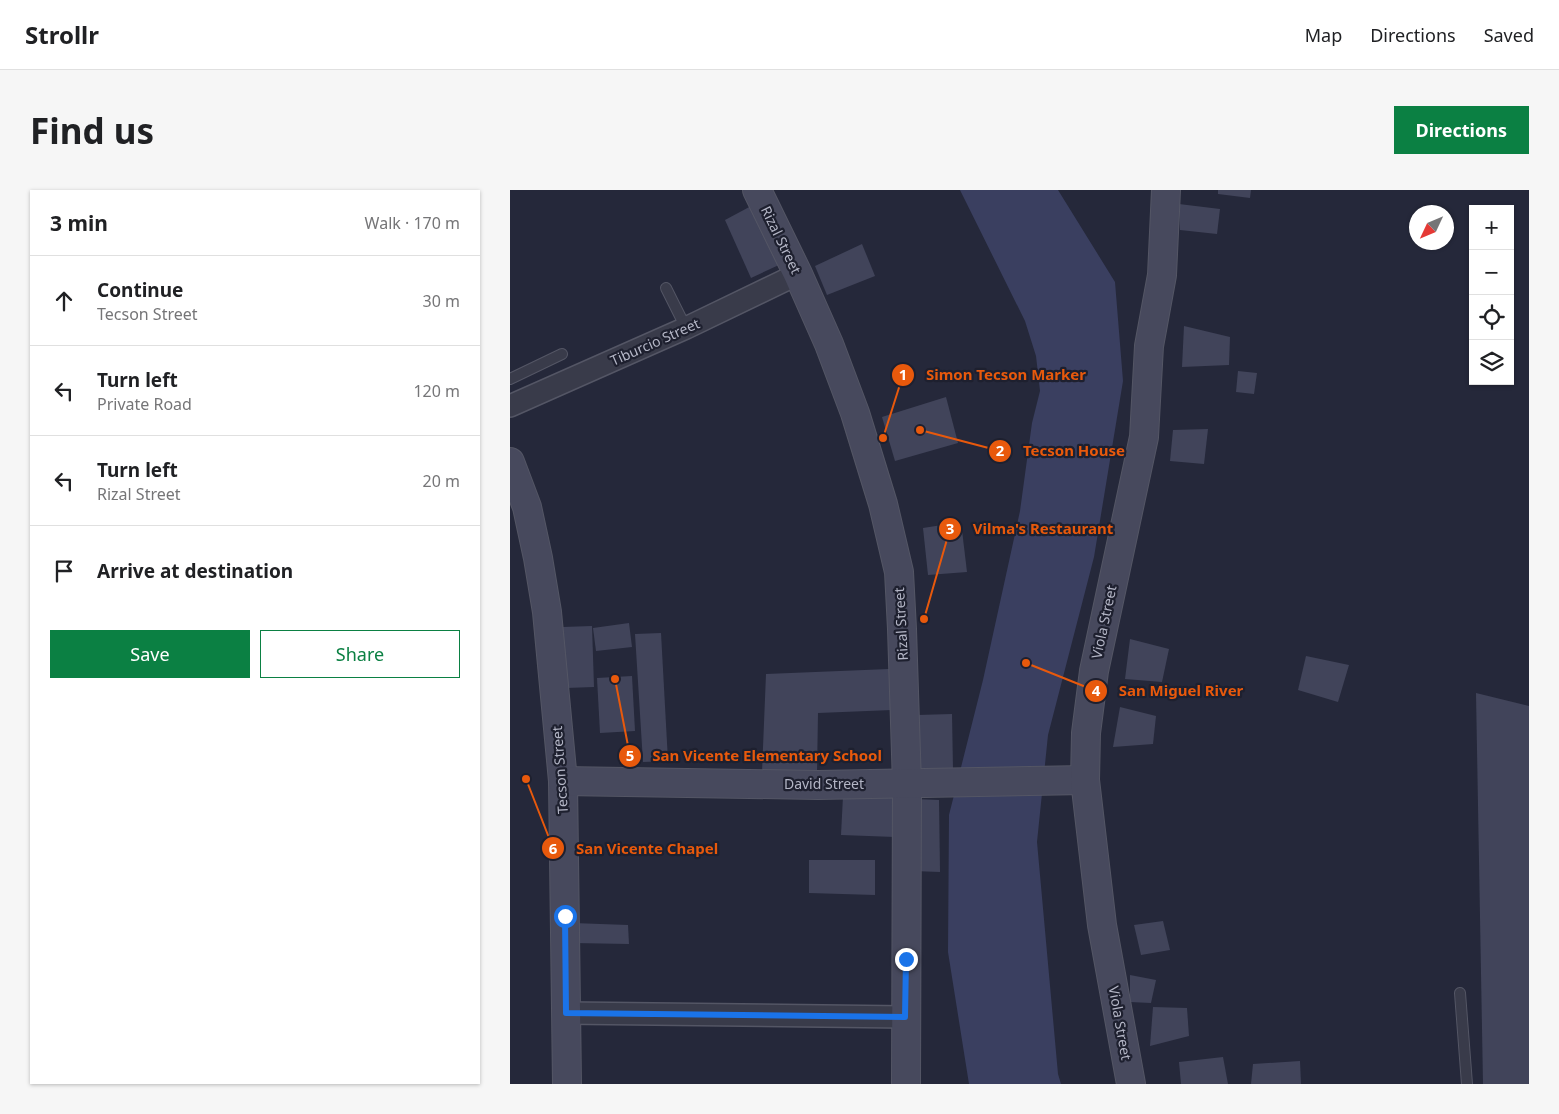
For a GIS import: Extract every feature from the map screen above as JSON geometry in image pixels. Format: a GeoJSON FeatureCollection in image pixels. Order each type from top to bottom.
{"type":"FeatureCollection","features":[{"type":"Feature","properties":{"kind":"street","name":"Rizal Street"},"geometry":{"type":"LineString","coordinates":[[757,190],[798,274],[829,344],[855,413],[879,488],[896,559],[900,596],[907,784],[906,1084]]}},
{"type":"Feature","properties":{"kind":"street","name":"Viola Street"},"geometry":{"type":"LineString","coordinates":[[1131,1084],[1074,780],[1086,733],[1094,671],[1144,437],[1150,346],[1162,275],[1166,190]]}},
{"type":"Feature","properties":{"kind":"street","name":"Tiburcio Street"},"geometry":{"type":"LineString","coordinates":[[510,406],[686,328],[798,274]]}},
{"type":"Feature","properties":{"kind":"street","name":"Tecson Street"},"geometry":{"type":"LineString","coordinates":[[510,462],[526,507],[547,612],[562,781],[567,1084]]}},
{"type":"Feature","properties":{"kind":"street","name":"David Street"},"geometry":{"type":"LineString","coordinates":[[562,781],[818,785],[1074,780]]}},
{"type":"Feature","properties":{"kind":"street"},"geometry":{"type":"LineString","coordinates":[[566,1013],[905,1017]]}},
{"type":"Feature","properties":{"kind":"lane"},"geometry":{"type":"LineString","coordinates":[[666,288],[686,328]]}},
{"type":"Feature","properties":{"kind":"lane"},"geometry":{"type":"LineString","coordinates":[[510,379],[562,354]]}},
{"type":"Feature","properties":{"kind":"lane"},"geometry":{"type":"LineString","coordinates":[[1460,993],[1467,1084]]}},
{"type":"Feature","properties":{"kind":"water"},"geometry":{"type":"Polygon","coordinates":[[[960,190],[1058,190],[1115,282],[1123,381],[1094,557],[1048,735],[1037,842],[1058,1074],[1061,1084],[969,1084],[948,952],[949,815],[983,680],[1020,511],[1032,423],[1040,391],[1036,356],[1025,321],[960,190]]]}},
{"type":"Feature","properties":{"kind":"building"},"geometry":{"type":"Polygon","coordinates":[[[1218,190],[1251,190],[1250,198],[1218,194],[1218,190]]]}},
{"type":"Feature","properties":{"kind":"building"},"geometry":{"type":"Polygon","coordinates":[[[1179,204],[1220,209],[1217,234],[1180,230],[1179,204]]]}},
{"type":"Feature","properties":{"kind":"building"},"geometry":{"type":"Polygon","coordinates":[[[753,205],[781,264],[751,278],[725,220],[753,205]]]}},
{"type":"Feature","properties":{"kind":"building"},"geometry":{"type":"Polygon","coordinates":[[[862,244],[875,276],[827,295],[815,266],[862,244]]]}},
{"type":"Feature","properties":{"kind":"building"},"geometry":{"type":"Polygon","coordinates":[[[1184,326],[1230,337],[1229,365],[1182,367],[1184,326]]]}},
{"type":"Feature","properties":{"kind":"building"},"geometry":{"type":"Polygon","coordinates":[[[1238,371],[1257,373],[1254,394],[1236,392],[1238,371]]]}},
{"type":"Feature","properties":{"kind":"building"},"geometry":{"type":"Polygon","coordinates":[[[946,397],[958,443],[895,461],[882,417],[946,397]]]}},
{"type":"Feature","properties":{"kind":"building"},"geometry":{"type":"Polygon","coordinates":[[[1208,429],[1204,464],[1170,461],[1173,430],[1208,429]]]}},
{"type":"Feature","properties":{"kind":"building"},"geometry":{"type":"Polygon","coordinates":[[[961,522],[967,572],[928,575],[923,528],[961,522]]]}},
{"type":"Feature","properties":{"kind":"building"},"geometry":{"type":"Polygon","coordinates":[[[629,623],[632,647],[596,651],[593,628],[629,623]]]}},
{"type":"Feature","properties":{"kind":"building"},"geometry":{"type":"Polygon","coordinates":[[[592,626],[594,687],[566,688],[563,627],[592,626]]]}},
{"type":"Feature","properties":{"kind":"building"},"geometry":{"type":"Polygon","coordinates":[[[661,633],[668,761],[643,762],[635,634],[661,633]]]}},
{"type":"Feature","properties":{"kind":"building"},"geometry":{"type":"Polygon","coordinates":[[[1130,639],[1169,649],[1162,682],[1125,679],[1130,639]]]}},
{"type":"Feature","properties":{"kind":"building"},"geometry":{"type":"Polygon","coordinates":[[[1306,656],[1349,665],[1338,702],[1298,690],[1306,656]]]}},
{"type":"Feature","properties":{"kind":"building"},"geometry":{"type":"Polygon","coordinates":[[[889,669],[892,710],[818,713],[817,773],[762,772],[766,674],[889,669]]]}},
{"type":"Feature","properties":{"kind":"building"},"geometry":{"type":"Polygon","coordinates":[[[632,676],[635,731],[600,733],[597,678],[632,676]]]}},
{"type":"Feature","properties":{"kind":"building"},"geometry":{"type":"Polygon","coordinates":[[[1476,693],[1529,706],[1529,1084],[1483,1084],[1476,693]]]}},
{"type":"Feature","properties":{"kind":"building"},"geometry":{"type":"Polygon","coordinates":[[[1120,707],[1156,716],[1153,744],[1113,747],[1120,707]]]}},
{"type":"Feature","properties":{"kind":"building"},"geometry":{"type":"Polygon","coordinates":[[[952,714],[953,770],[918,770],[917,715],[952,714]]]}},
{"type":"Feature","properties":{"kind":"building"},"geometry":{"type":"Polygon","coordinates":[[[843,796],[896,798],[895,837],[841,835],[843,796]]]}},
{"type":"Feature","properties":{"kind":"building"},"geometry":{"type":"Polygon","coordinates":[[[914,799],[939,800],[940,872],[913,871],[914,799]]]}},
{"type":"Feature","properties":{"kind":"building"},"geometry":{"type":"Polygon","coordinates":[[[809,860],[875,860],[875,895],[809,893],[809,860]]]}},
{"type":"Feature","properties":{"kind":"building"},"geometry":{"type":"Polygon","coordinates":[[[1163,921],[1170,950],[1141,955],[1134,925],[1163,921]]]}},
{"type":"Feature","properties":{"kind":"building"},"geometry":{"type":"Polygon","coordinates":[[[573,923],[628,925],[629,944],[573,943],[573,923]]]}},
{"type":"Feature","properties":{"kind":"building"},"geometry":{"type":"Polygon","coordinates":[[[1130,975],[1156,980],[1151,1003],[1130,1002],[1130,975]]]}},
{"type":"Feature","properties":{"kind":"building"},"geometry":{"type":"Polygon","coordinates":[[[1153,1007],[1187,1008],[1189,1036],[1150,1046],[1153,1007]]]}},
{"type":"Feature","properties":{"kind":"building"},"geometry":{"type":"Polygon","coordinates":[[[1223,1057],[1228,1084],[1181,1084],[1179,1062],[1223,1057]]]}},
{"type":"Feature","properties":{"kind":"building"},"geometry":{"type":"Polygon","coordinates":[[[1300,1061],[1301,1084],[1251,1084],[1253,1064],[1300,1061]]]}},
{"type":"Feature","properties":{"kind":"place","name":"Tecson House"},"geometry":{"type":"Point","coordinates":[920,430]}},
{"type":"Feature","properties":{"kind":"place","name":"Simon Tecson Marker"},"geometry":{"type":"Point","coordinates":[883,438]}},
{"type":"Feature","properties":{"kind":"place","name":"Vilma's Restaurant"},"geometry":{"type":"Point","coordinates":[924,619]}},
{"type":"Feature","properties":{"kind":"place","name":"San Miguel River"},"geometry":{"type":"Point","coordinates":[1026,663]}},
{"type":"Feature","properties":{"kind":"place","name":"San Vicente Elementary School"},"geometry":{"type":"Point","coordinates":[615,679]}},
{"type":"Feature","properties":{"kind":"place","name":"San Vicente Chapel"},"geometry":{"type":"Point","coordinates":[526,779]}},
{"type":"Feature","properties":{"kind":"route"},"geometry":{"type":"LineString","coordinates":[[565,916],[566,1013],[905,1017],[906,959]]}}]}
